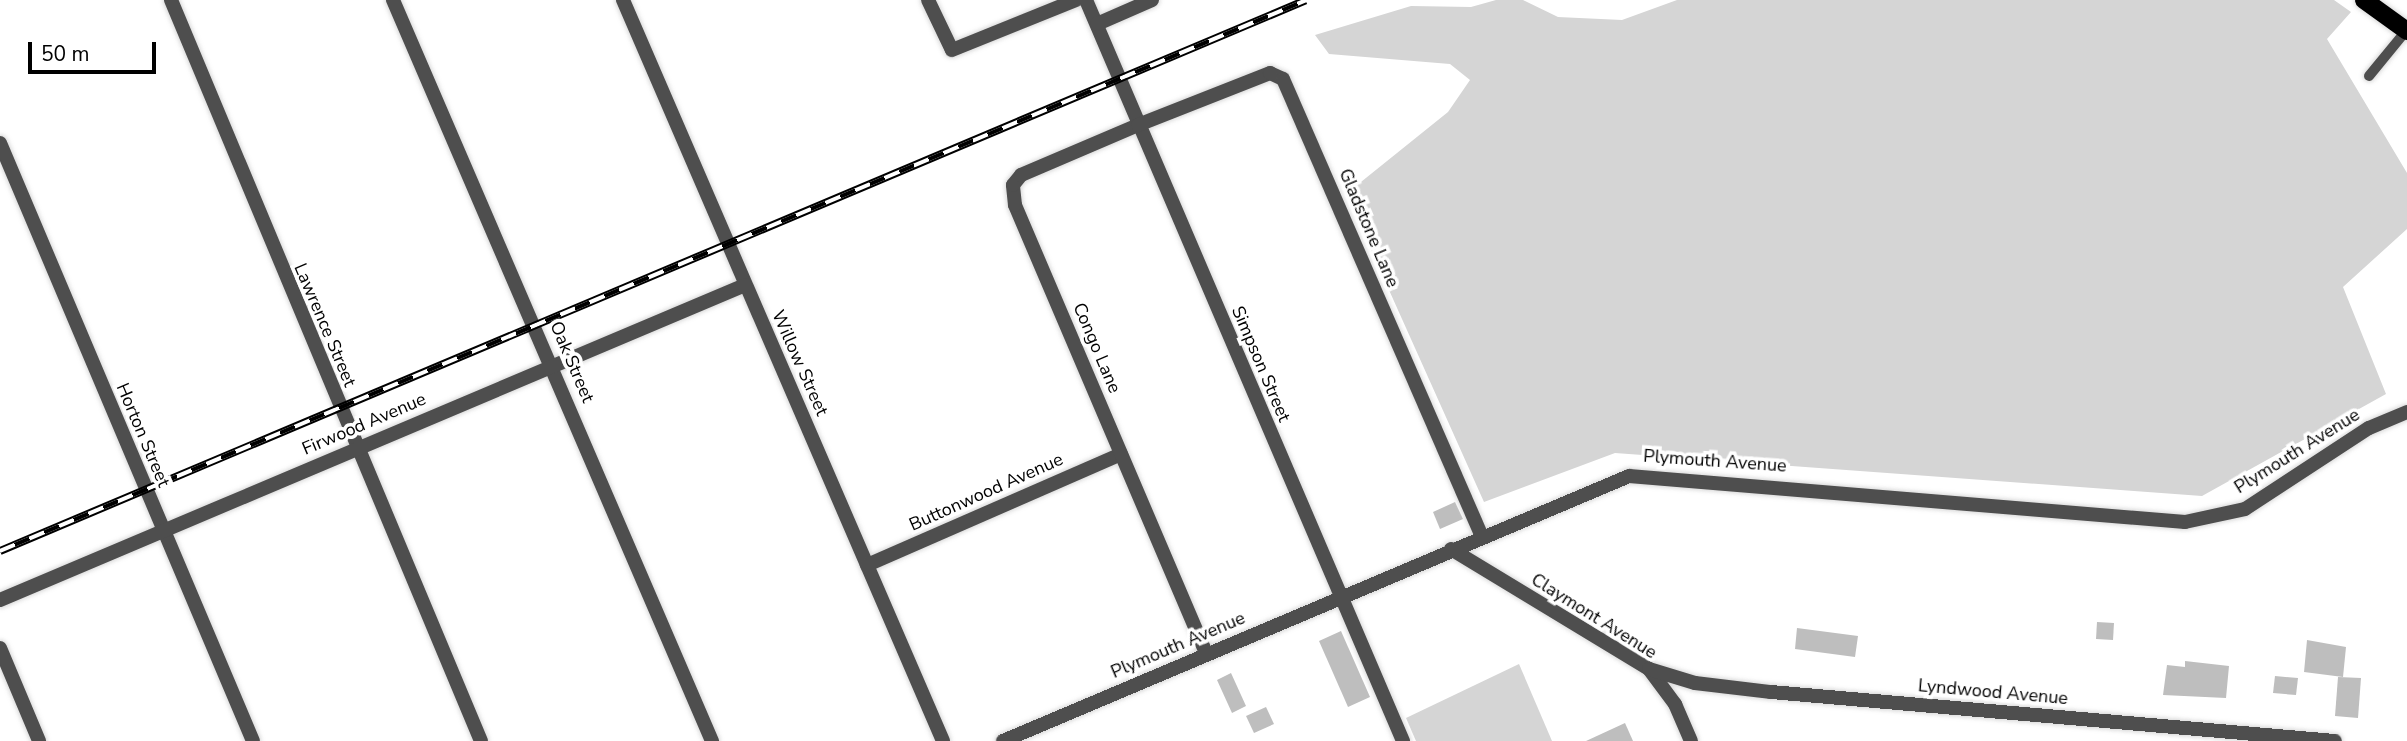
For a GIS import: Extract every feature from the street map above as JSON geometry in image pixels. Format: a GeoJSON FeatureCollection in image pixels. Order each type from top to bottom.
{"type":"FeatureCollection","features":[{"type":"Feature","properties":{"kind":"main road"},"geometry":{"type":"LineString","coordinates":[[2364,0],[2407,31]]}},
{"type":"Feature","properties":{"kind":"street","name":"Lawrence Street"},"geometry":{"type":"LineString","coordinates":[[171,0],[481,741]]}},
{"type":"Feature","properties":{"kind":"street","name":"Oak Street"},"geometry":{"type":"LineString","coordinates":[[393,0],[712,741]]}},
{"type":"Feature","properties":{"kind":"street","name":"Willow Street"},"geometry":{"type":"LineString","coordinates":[[624,0],[943,741]]}},
{"type":"Feature","properties":{"kind":"street"},"geometry":{"type":"LineString","coordinates":[[928,0],[952,50],[1076,0]]}},
{"type":"Feature","properties":{"kind":"street","name":"Simpson Street"},"geometry":{"type":"LineString","coordinates":[[1086,0],[1403,741]]}},
{"type":"Feature","properties":{"kind":"street"},"geometry":{"type":"LineString","coordinates":[[1097,24],[1152,0]]}},
{"type":"Feature","properties":{"kind":"street","name":"Gladstone Lane"},"geometry":{"type":"LineString","coordinates":[[1138,125],[1270,73],[1283,79],[1482,536]]}},
{"type":"Feature","properties":{"kind":"street","name":"Congo Lane"},"geometry":{"type":"LineString","coordinates":[[1138,125],[1021,174],[1013,185],[1015,205],[1206,653]]}},
{"type":"Feature","properties":{"kind":"street","name":"Horton Street"},"geometry":{"type":"LineString","coordinates":[[0,144],[253,741]]}},
{"type":"Feature","properties":{"kind":"street","name":"Firwood Avenue"},"geometry":{"type":"LineString","coordinates":[[0,600],[745,285]]}},
{"type":"Feature","properties":{"kind":"street","name":"Plymouth Avenue"},"geometry":{"type":"LineString","coordinates":[[1003,741],[1451,549],[1629,476],[1653,473],[2185,522],[2245,509],[2369,428],[2407,412]]}},
{"type":"Feature","properties":{"kind":"street","name":"Buttonwood Avenue"},"geometry":{"type":"LineString","coordinates":[[867,565],[1121,454]]}},
{"type":"Feature","properties":{"kind":"street","name":"Claymont Avenue"},"geometry":{"type":"LineString","coordinates":[[1451,549],[1649,670],[1675,704],[1690,741]]}},
{"type":"Feature","properties":{"kind":"street"},"geometry":{"type":"LineString","coordinates":[[0,648],[39,741]]}},
{"type":"Feature","properties":{"kind":"street","name":"Lyndwood Avenue"},"geometry":{"type":"LineString","coordinates":[[1649,670],[1758,691],[2335,741]]}},
{"type":"Feature","properties":{"kind":"street"},"geometry":{"type":"LineString","coordinates":[[2145,741],[2147,725]]}},
{"type":"Feature","properties":{"kind":"lane"},"geometry":{"type":"LineString","coordinates":[[2369,76],[2407,31]]}},
{"type":"Feature","properties":{"kind":"shaded area"},"geometry":{"type":"Polygon","coordinates":[[[1496,0],[1523,0],[1558,17],[1622,20],[1677,0],[2334,0],[2351,12],[2327,39],[2407,173],[2407,229],[2343,287],[2386,394],[2202,496],[1615,453],[1484,502],[1346,194],[1448,112],[1470,80],[1450,64],[1329,54],[1315,35],[1411,6],[1471,7],[1496,0]]]}},
{"type":"Feature","properties":{"kind":"shaded area"},"geometry":{"type":"Polygon","coordinates":[[[1519,664],[1552,741],[1416,741],[1406,718],[1519,664]]]}},
{"type":"Feature","properties":{"kind":"building"},"geometry":{"type":"Polygon","coordinates":[[[1455,502],[1463,519],[1440,529],[1433,512],[1455,502]]]}},
{"type":"Feature","properties":{"kind":"building"},"geometry":{"type":"Polygon","coordinates":[[[2097,622],[2114,623],[2113,640],[2096,639],[2097,622]]]}},
{"type":"Feature","properties":{"kind":"building"},"geometry":{"type":"Polygon","coordinates":[[[1797,628],[1858,636],[1855,657],[1795,649],[1797,628]]]}},
{"type":"Feature","properties":{"kind":"building"},"geometry":{"type":"Polygon","coordinates":[[[1341,631],[1370,697],[1348,707],[1319,641],[1341,631]]]}},
{"type":"Feature","properties":{"kind":"building"},"geometry":{"type":"Polygon","coordinates":[[[2307,640],[2346,647],[2343,677],[2304,672],[2307,640]]]}},
{"type":"Feature","properties":{"kind":"building"},"geometry":{"type":"Polygon","coordinates":[[[2185,661],[2229,666],[2226,698],[2163,695],[2167,665],[2185,667],[2185,661]]]}},
{"type":"Feature","properties":{"kind":"building"},"geometry":{"type":"Polygon","coordinates":[[[1231,673],[1246,706],[1232,713],[1217,680],[1231,673]]]}},
{"type":"Feature","properties":{"kind":"building"},"geometry":{"type":"Polygon","coordinates":[[[2275,676],[2298,678],[2296,695],[2273,693],[2275,676]]]}},
{"type":"Feature","properties":{"kind":"building"},"geometry":{"type":"Polygon","coordinates":[[[2338,677],[2361,678],[2358,718],[2335,716],[2338,677]]]}},
{"type":"Feature","properties":{"kind":"building"},"geometry":{"type":"Polygon","coordinates":[[[1266,707],[1274,724],[1254,733],[1246,716],[1266,707]]]}},
{"type":"Feature","properties":{"kind":"building"},"geometry":{"type":"Polygon","coordinates":[[[1625,723],[1633,741],[1586,741],[1625,723]]]}},
{"type":"Feature","properties":{"kind":"railway"},"geometry":{"type":"LineString","coordinates":[[0,551],[1306,0]]}}]}
